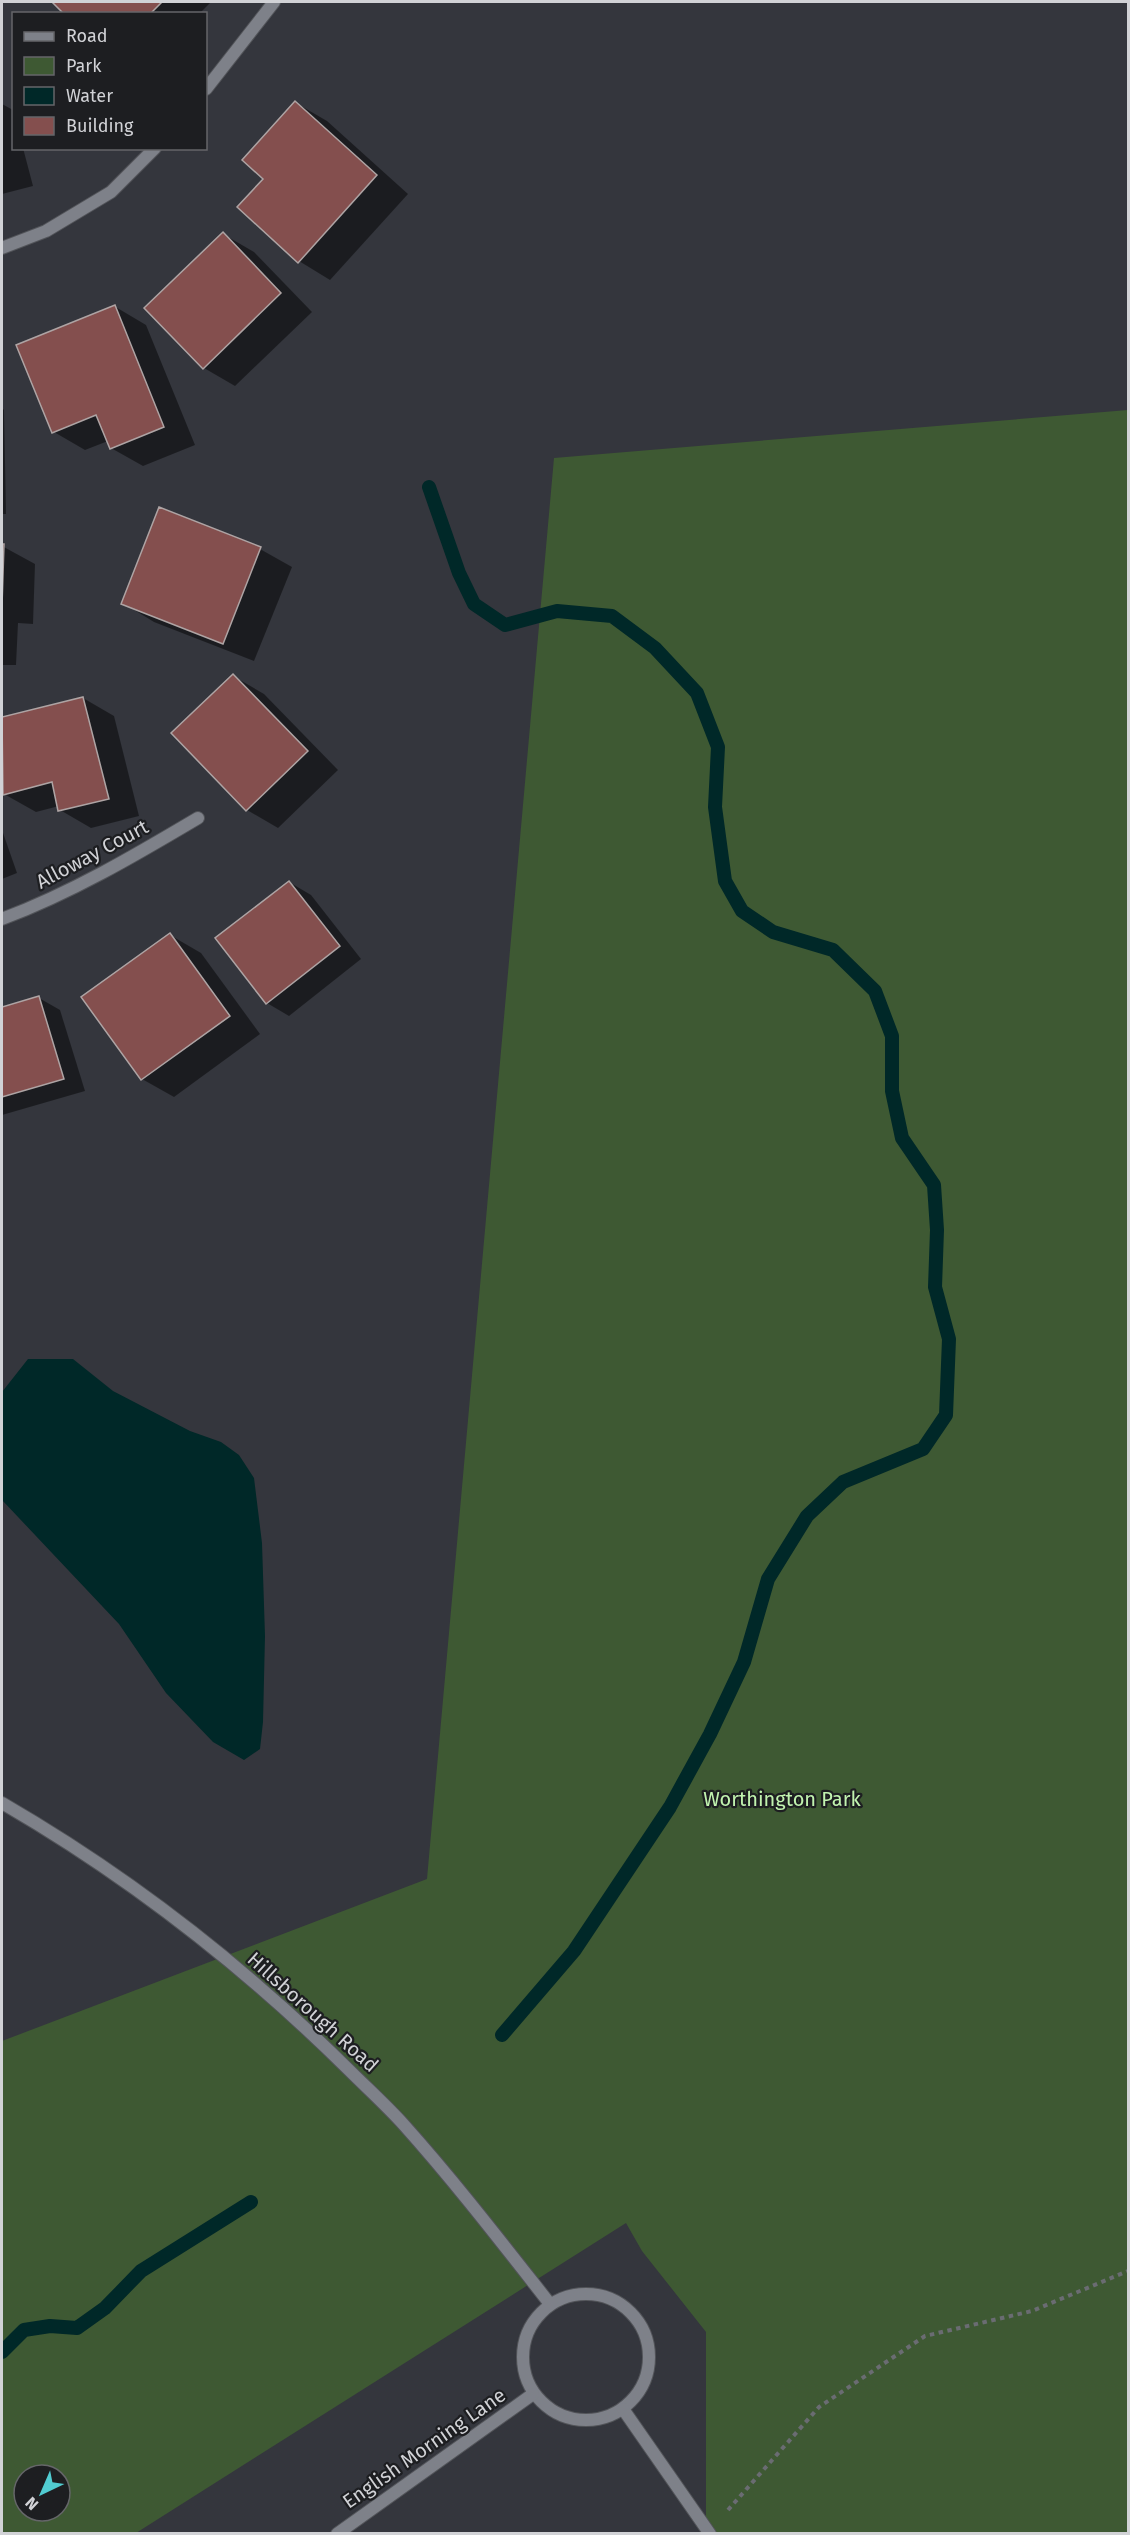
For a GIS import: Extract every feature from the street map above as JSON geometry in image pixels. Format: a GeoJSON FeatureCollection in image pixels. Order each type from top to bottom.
{"type":"FeatureCollection","features":[{"type":"Feature","properties":{"kind":"street"},"geometry":{"type":"LineString","coordinates":[[207,88],[274,2]]}},
{"type":"Feature","properties":{"kind":"street"},"geometry":{"type":"LineString","coordinates":[[2,248],[46,231],[111,192],[153,150]]}},
{"type":"Feature","properties":{"kind":"street","name":"Alloway Court"},"geometry":{"type":"LineString","coordinates":[[2,919],[105,873],[198,818]]}},
{"type":"Feature","properties":{"kind":"street","name":"Hillsborough Road"},"geometry":{"type":"LineString","coordinates":[[2,1803],[65,1840],[191,1930],[305,2026],[402,2123],[474,2207],[550,2304]]}},
{"type":"Feature","properties":{"kind":"street"},"geometry":{"type":"LineString","coordinates":[[572,2294],[592,2294],[614,2300],[636,2318],[647,2339],[650,2362],[642,2389],[623,2409],[601,2420],[571,2420],[547,2409],[533,2394],[522,2366],[524,2340],[533,2320],[550,2304],[572,2294]]}},
{"type":"Feature","properties":{"kind":"street","name":"English Morning Lane"},"geometry":{"type":"LineString","coordinates":[[337,2534],[533,2394]]}},
{"type":"Feature","properties":{"kind":"street"},"geometry":{"type":"LineString","coordinates":[[623,2409],[710,2534]]}},
{"type":"Feature","properties":{"kind":"path"},"geometry":{"type":"LineString","coordinates":[[744,2491],[819,2407],[925,2336],[1032,2311],[1128,2271]]}},
{"type":"Feature","properties":{"kind":"green space","name":"Worthington Park"},"geometry":{"type":"Polygon","coordinates":[[[1128,410],[1128,2533],[706,2533],[706,2332],[642,2251],[626,2223],[136,2533],[2,2534],[2,2041],[427,1879],[554,458],[1128,410]]]}},
{"type":"Feature","properties":{"kind":"water"},"geometry":{"type":"Polygon","coordinates":[[[28,1359],[73,1359],[113,1391],[190,1431],[221,1442],[239,1455],[254,1478],[262,1543],[265,1636],[263,1722],[260,1749],[244,1760],[213,1742],[166,1693],[119,1624],[2,1500],[2,1392],[28,1359]]]}},
{"type":"Feature","properties":{"kind":"building"},"geometry":{"type":"Polygon","coordinates":[[[52,2],[162,2],[152,12],[62,12],[52,2]]]}},
{"type":"Feature","properties":{"kind":"building"},"geometry":{"type":"Polygon","coordinates":[[[295,101],[377,175],[298,263],[237,207],[263,179],[242,160],[295,101]]]}},
{"type":"Feature","properties":{"kind":"building"},"geometry":{"type":"Polygon","coordinates":[[[223,232],[281,293],[203,369],[144,308],[223,232]]]}},
{"type":"Feature","properties":{"kind":"building"},"geometry":{"type":"Polygon","coordinates":[[[115,305],[164,427],[110,449],[96,415],[52,433],[16,345],[115,305]]]}},
{"type":"Feature","properties":{"kind":"building"},"geometry":{"type":"Polygon","coordinates":[[[159,507],[261,547],[223,644],[121,604],[159,507]]]}},
{"type":"Feature","properties":{"kind":"building"},"geometry":{"type":"Polygon","coordinates":[[[2,544],[4,544],[2,606],[2,544]]]}},
{"type":"Feature","properties":{"kind":"building"},"geometry":{"type":"Polygon","coordinates":[[[233,674],[308,751],[246,811],[171,733],[233,674]]]}},
{"type":"Feature","properties":{"kind":"building"},"geometry":{"type":"Polygon","coordinates":[[[83,697],[109,799],[58,811],[52,782],[3,795],[2,717],[83,697]]]}},
{"type":"Feature","properties":{"kind":"building"},"geometry":{"type":"Polygon","coordinates":[[[289,881],[340,946],[266,1004],[215,938],[289,881]]]}},
{"type":"Feature","properties":{"kind":"building"},"geometry":{"type":"Polygon","coordinates":[[[170,933],[230,1016],[141,1080],[81,997],[170,933]]]}},
{"type":"Feature","properties":{"kind":"building"},"geometry":{"type":"Polygon","coordinates":[[[39,996],[64,1079],[2,1097],[2,1007],[39,996]]]}},
{"type":"Feature","properties":{"kind":"waterway"},"geometry":{"type":"LineString","coordinates":[[429,487],[459,573],[474,604],[505,625],[557,611],[612,616],[655,648],[697,693],[718,747],[715,807],[725,881],[742,911],[773,932],[833,950],[875,991],[892,1036],[892,1091],[902,1138],[934,1185],[937,1230],[935,1287],[949,1339],[946,1415],[923,1449],[843,1482],[807,1516],[768,1579],[744,1662],[710,1734],[670,1807],[574,1951],[502,2035]]}},
{"type":"Feature","properties":{"kind":"waterway"},"geometry":{"type":"LineString","coordinates":[[2,2352],[24,2330],[50,2326],[77,2328],[105,2308],[141,2271],[251,2202]]}}]}
